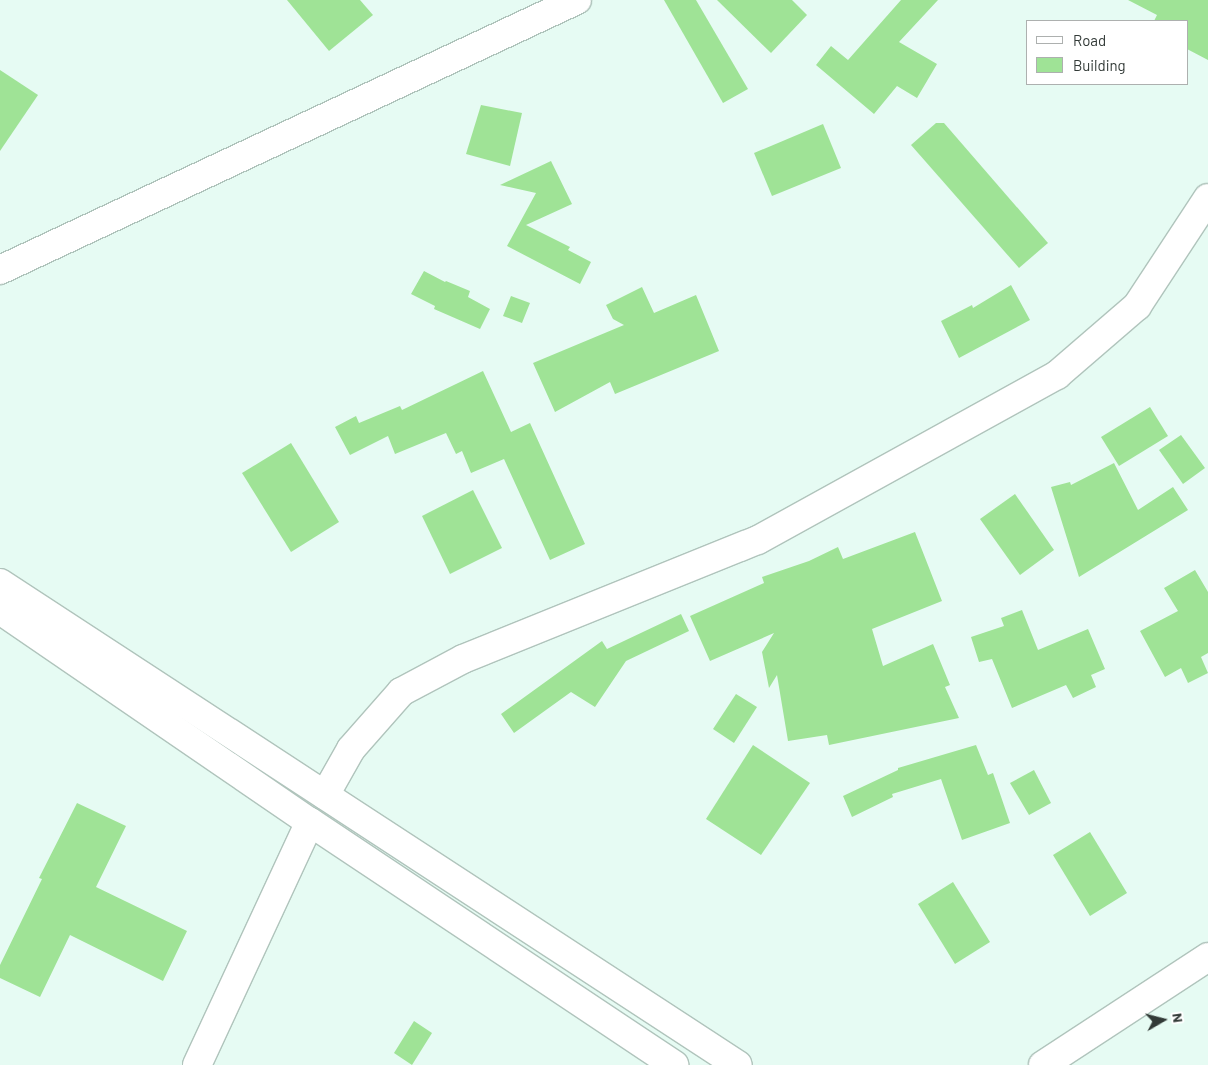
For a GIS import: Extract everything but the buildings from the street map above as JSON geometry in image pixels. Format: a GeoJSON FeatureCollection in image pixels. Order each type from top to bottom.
{"type":"FeatureCollection","features":[{"type":"Feature","properties":{"kind":"street"},"geometry":{"type":"LineString","coordinates":[[0,270],[577,0]]}},
{"type":"Feature","properties":{"kind":"street"},"geometry":{"type":"LineString","coordinates":[[325,795],[351,749],[401,692],[463,659],[758,540],[1057,375],[1136,306],[1208,198]]}},
{"type":"Feature","properties":{"kind":"street"},"geometry":{"type":"LineString","coordinates":[[0,583],[738,1065]]}},
{"type":"Feature","properties":{"kind":"street"},"geometry":{"type":"LineString","coordinates":[[0,610],[310,822],[674,1065]]}},
{"type":"Feature","properties":{"kind":"street"},"geometry":{"type":"LineString","coordinates":[[197,1065],[310,822]]}},
{"type":"Feature","properties":{"kind":"street"},"geometry":{"type":"LineString","coordinates":[[1042,1065],[1208,957]]}}]}
